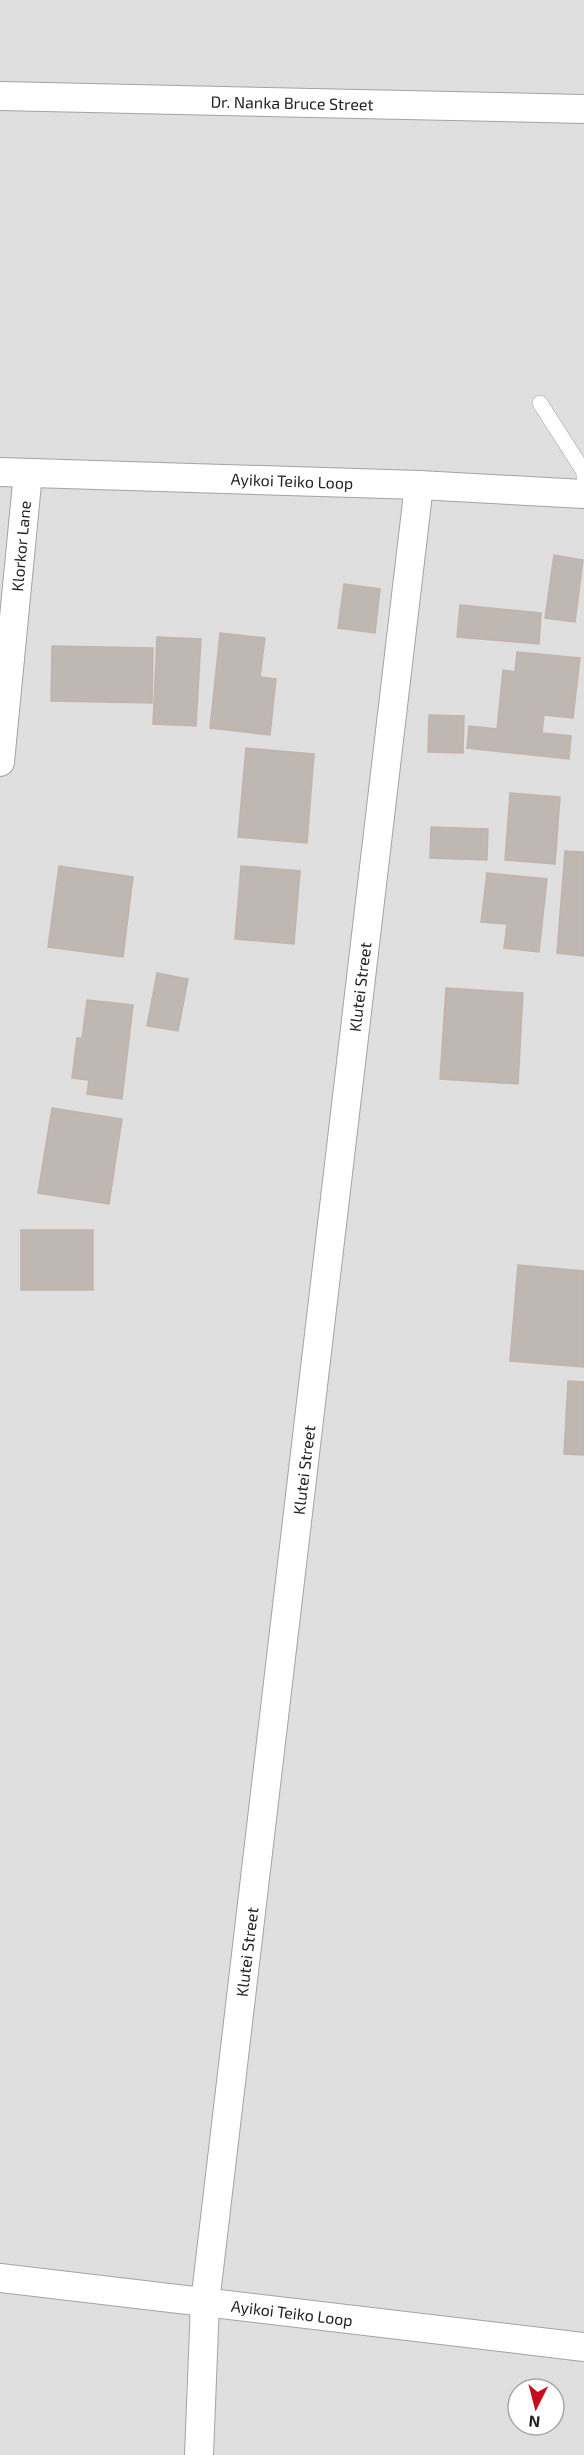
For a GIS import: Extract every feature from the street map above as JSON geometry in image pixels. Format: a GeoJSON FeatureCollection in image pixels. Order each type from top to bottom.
{"type":"FeatureCollection","features":[{"type":"Feature","properties":{"kind":"street","name":"Dr. Nanka Bruce Street"},"geometry":{"type":"LineString","coordinates":[[0,96],[584,109]]}},
{"type":"Feature","properties":{"kind":"street","name":"Ayikoi Teiko Loop"},"geometry":{"type":"LineString","coordinates":[[14,472],[419,485],[584,494]]}},
{"type":"Feature","properties":{"kind":"street","name":"Klorkor Lane"},"geometry":{"type":"LineString","coordinates":[[0,762],[14,472]]}},
{"type":"Feature","properties":{"kind":"street","name":"Klutei Street"},"geometry":{"type":"LineString","coordinates":[[199,2455],[206,2303],[419,485]]}},
{"type":"Feature","properties":{"kind":"street","name":"Ayikoi Teiko Loop"},"geometry":{"type":"LineString","coordinates":[[0,2278],[584,2347]]}},
{"type":"Feature","properties":{"kind":"lane"},"geometry":{"type":"LineString","coordinates":[[540,403],[584,472],[584,477]]}},
{"type":"Feature","properties":{"kind":"shaded area"},"geometry":{"type":"Polygon","coordinates":[[[0,0],[584,0],[584,2455],[0,2455],[0,0]]]}},
{"type":"Feature","properties":{"kind":"building"},"geometry":{"type":"Polygon","coordinates":[[[554,555],[583,560],[575,622],[545,618],[554,555]]]}},
{"type":"Feature","properties":{"kind":"building"},"geometry":{"type":"Polygon","coordinates":[[[344,584],[380,589],[375,633],[338,628],[344,584]]]}},
{"type":"Feature","properties":{"kind":"building"},"geometry":{"type":"Polygon","coordinates":[[[460,605],[541,613],[539,644],[457,637],[460,605]]]}},
{"type":"Feature","properties":{"kind":"building"},"geometry":{"type":"Polygon","coordinates":[[[220,633],[265,638],[260,677],[276,679],[270,735],[210,728],[220,633]]]}},
{"type":"Feature","properties":{"kind":"building"},"geometry":{"type":"Polygon","coordinates":[[[157,637],[201,639],[196,726],[153,724],[157,637]]]}},
{"type":"Feature","properties":{"kind":"building"},"geometry":{"type":"Polygon","coordinates":[[[52,646],[153,648],[152,703],[51,701],[52,646]]]}},
{"type":"Feature","properties":{"kind":"building"},"geometry":{"type":"Polygon","coordinates":[[[517,652],[580,658],[573,718],[544,715],[542,733],[571,736],[569,759],[467,748],[469,726],[497,729],[503,670],[515,672],[517,652]]]}},
{"type":"Feature","properties":{"kind":"building"},"geometry":{"type":"Polygon","coordinates":[[[429,715],[464,716],[463,753],[428,752],[429,715]]]}},
{"type":"Feature","properties":{"kind":"building"},"geometry":{"type":"Polygon","coordinates":[[[246,748],[314,754],[307,843],[238,837],[246,748]]]}},
{"type":"Feature","properties":{"kind":"building"},"geometry":{"type":"Polygon","coordinates":[[[510,793],[560,797],[555,864],[505,860],[510,793]]]}},
{"type":"Feature","properties":{"kind":"building"},"geometry":{"type":"Polygon","coordinates":[[[431,827],[488,829],[487,860],[430,858],[431,827]]]}},
{"type":"Feature","properties":{"kind":"building"},"geometry":{"type":"Polygon","coordinates":[[[565,851],[584,852],[584,956],[557,953],[565,851]]]}},
{"type":"Feature","properties":{"kind":"building"},"geometry":{"type":"Polygon","coordinates":[[[59,866],[133,877],[123,957],[48,947],[59,866]]]}},
{"type":"Feature","properties":{"kind":"building"},"geometry":{"type":"Polygon","coordinates":[[[241,866],[300,871],[294,944],[235,939],[241,866]]]}},
{"type":"Feature","properties":{"kind":"building"},"geometry":{"type":"Polygon","coordinates":[[[487,873],[547,879],[539,952],[504,948],[507,924],[481,922],[487,873]]]}},
{"type":"Feature","properties":{"kind":"building"},"geometry":{"type":"Polygon","coordinates":[[[157,973],[188,979],[178,1031],[147,1026],[157,973]]]}},
{"type":"Feature","properties":{"kind":"building"},"geometry":{"type":"Polygon","coordinates":[[[446,988],[523,993],[518,1084],[440,1079],[446,988]]]}},
{"type":"Feature","properties":{"kind":"building"},"geometry":{"type":"Polygon","coordinates":[[[87,1000],[133,1005],[122,1099],[87,1094],[89,1080],[72,1078],[77,1038],[82,1038],[87,1000]]]}},
{"type":"Feature","properties":{"kind":"building"},"geometry":{"type":"Polygon","coordinates":[[[52,1108],[122,1119],[109,1204],[38,1193],[52,1108]]]}},
{"type":"Feature","properties":{"kind":"building"},"geometry":{"type":"Polygon","coordinates":[[[21,1230],[93,1230],[93,1290],[21,1290],[21,1230]]]}},
{"type":"Feature","properties":{"kind":"building"},"geometry":{"type":"Polygon","coordinates":[[[518,1265],[584,1271],[584,1367],[510,1361],[518,1265]]]}},
{"type":"Feature","properties":{"kind":"building"},"geometry":{"type":"Polygon","coordinates":[[[568,1381],[584,1382],[584,1455],[564,1454],[568,1381]]]}}]}
